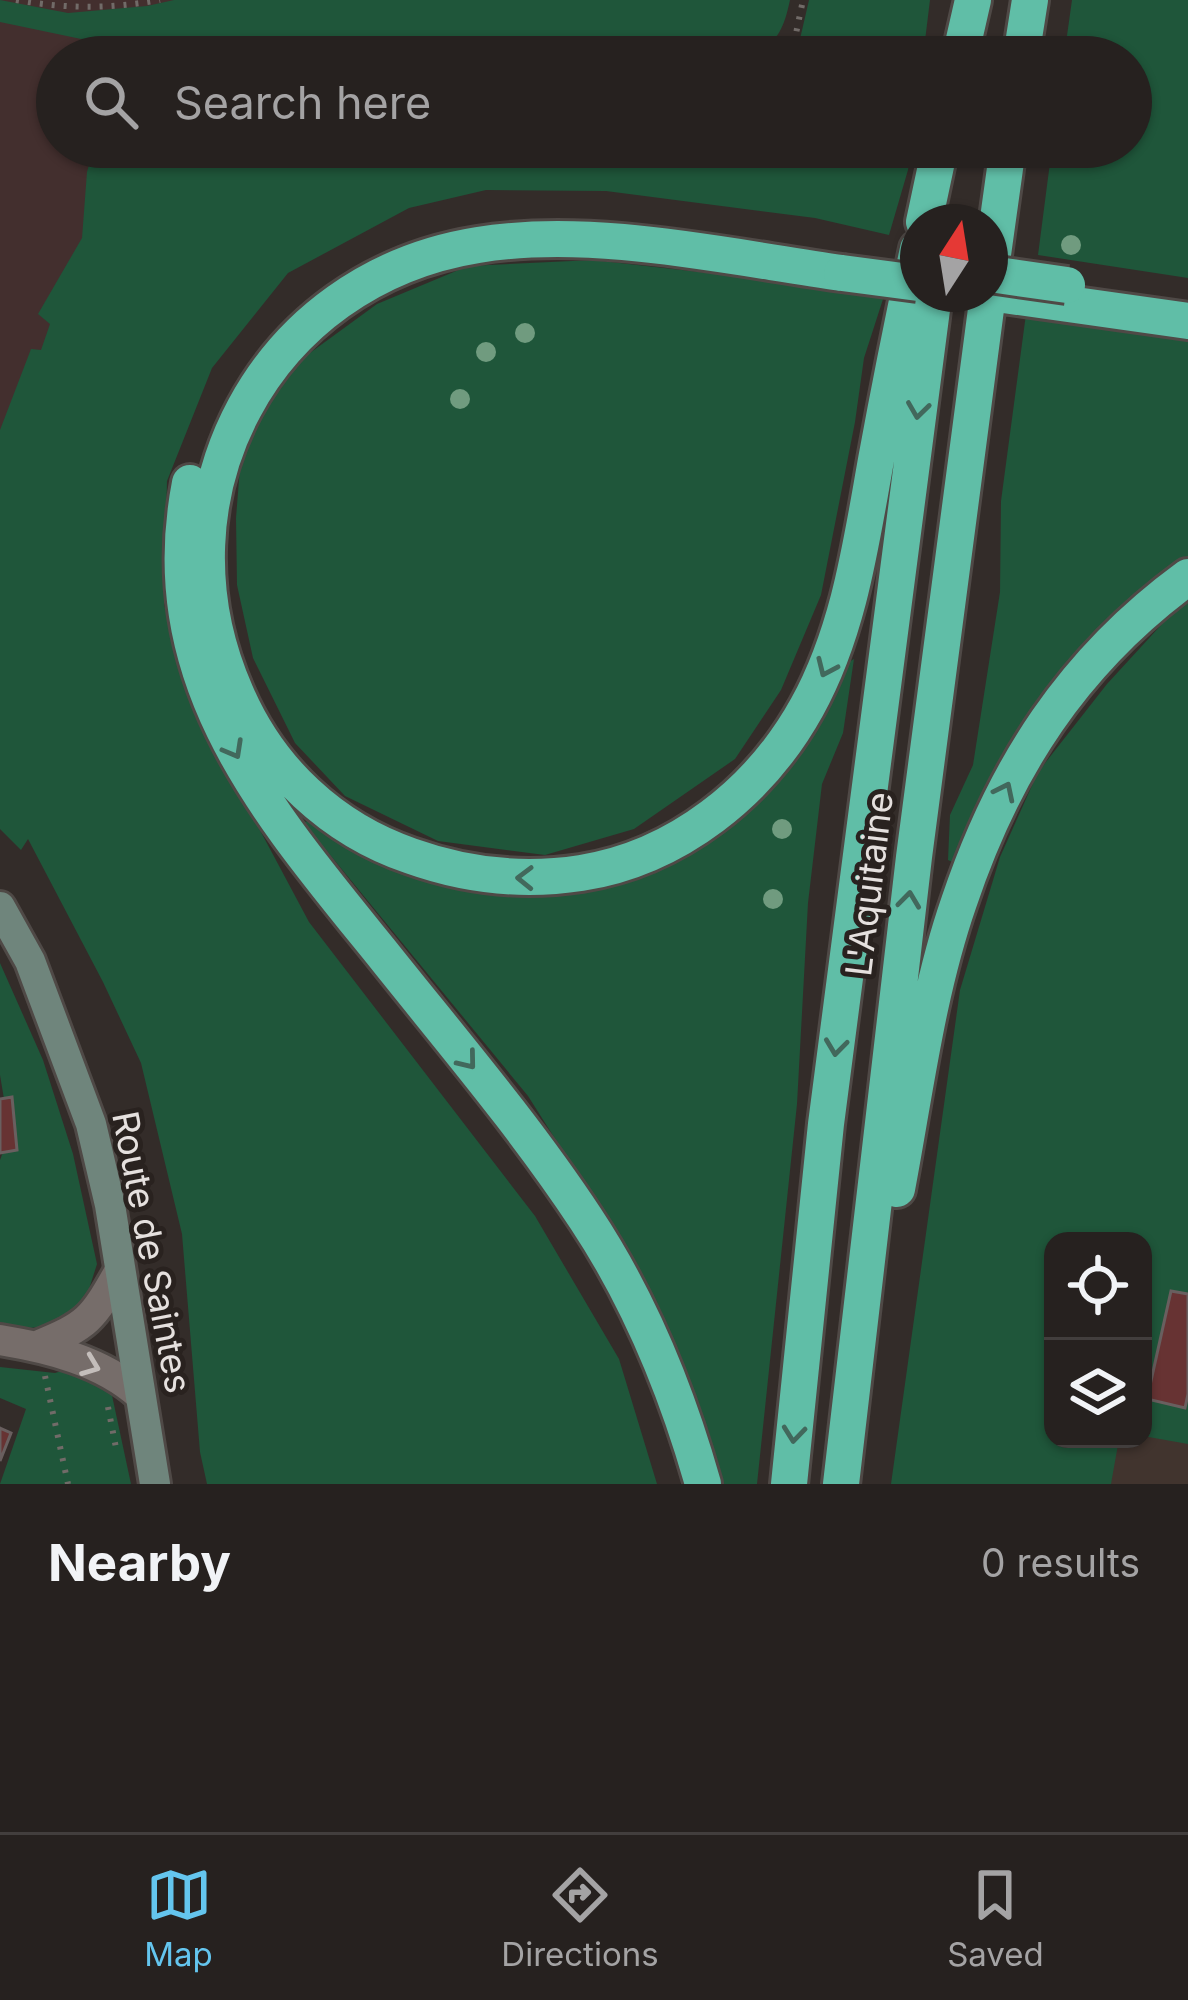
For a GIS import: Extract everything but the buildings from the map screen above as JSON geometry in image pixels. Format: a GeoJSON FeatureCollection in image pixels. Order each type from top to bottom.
{"type":"FeatureCollection","features":[{"type":"Feature","properties":{"kind":"highway"},"geometry":{"type":"LineString","coordinates":[[968,36],[974,0]]}},
{"type":"Feature","properties":{"kind":"highway"},"geometry":{"type":"LineString","coordinates":[[1024,36],[1030,0]]}},
{"type":"Feature","properties":{"kind":"highway"},"geometry":{"type":"LineString","coordinates":[[928,204],[936,168]]}},
{"type":"Feature","properties":{"kind":"highway"},"geometry":{"type":"LineString","coordinates":[[946,204],[951,168]]}},
{"type":"Feature","properties":{"kind":"highway"},"geometry":{"type":"LineString","coordinates":[[1000,204],[1005,168]]}},
{"type":"Feature","properties":{"kind":"highway"},"geometry":{"type":"LineString","coordinates":[[703,1484],[661,1361],[588,1222],[499,1099],[302,854],[224,735],[198,670],[187,614],[181,541],[185,508],[191,475],[213,414],[264,337],[331,279],[415,236],[478,221],[583,218],[900,278]]}},
{"type":"Feature","properties":{"kind":"highway"},"geometry":{"type":"LineString","coordinates":[[900,264],[843,264],[577,240],[514,240],[452,250],[402,267],[358,288],[307,326],[271,364],[235,424],[211,495],[206,576],[211,609],[226,671],[265,748],[318,805],[391,849],[436,865],[509,878],[548,878],[619,865],[699,827],[747,785],[786,740],[831,659],[859,556],[904,312]]}},
{"type":"Feature","properties":{"kind":"highway"},"geometry":{"type":"LineString","coordinates":[[1008,280],[1188,321]]}},
{"type":"Feature","properties":{"kind":"highway"},"geometry":{"type":"LineString","coordinates":[[1008,293],[1188,302]]}},
{"type":"Feature","properties":{"kind":"highway","name":"L'Aquitaine"},"geometry":{"type":"LineString","coordinates":[[789,1484],[826,1124],[932,312]]}},
{"type":"Feature","properties":{"kind":"highway","name":"L'Aquitaine"},"geometry":{"type":"LineString","coordinates":[[841,1480],[914,856],[986,312]]}},
{"type":"Feature","properties":{"kind":"highway"},"geometry":{"type":"LineString","coordinates":[[841,1480],[938,980],[965,884],[1000,798],[1047,721],[1118,635],[1188,577]]}},
{"type":"Feature","properties":{"kind":"street","name":"Route de Saintes"},"geometry":{"type":"LineString","coordinates":[[0,907],[29,961],[91,1124],[110,1205],[155,1484]]}},
{"type":"Feature","properties":{"kind":"street"},"geometry":{"type":"LineString","coordinates":[[38,1346],[80,1328],[119,1272]]}},
{"type":"Feature","properties":{"kind":"street"},"geometry":{"type":"LineString","coordinates":[[0,1340],[38,1346],[101,1369],[140,1395]]}},
{"type":"Feature","properties":{"kind":"path"},"geometry":{"type":"LineString","coordinates":[[18,0],[66,8],[116,8],[160,0]]}},
{"type":"Feature","properties":{"kind":"path"},"geometry":{"type":"LineString","coordinates":[[795,36],[802,0]]}},
{"type":"Feature","properties":{"kind":"path"},"geometry":{"type":"LineString","coordinates":[[38,1346],[68,1484]]}},
{"type":"Feature","properties":{"kind":"path"},"geometry":{"type":"LineString","coordinates":[[101,1369],[118,1461]]}},
{"type":"Feature","properties":{"kind":"shaded area"},"geometry":{"type":"Polygon","coordinates":[[[0,0],[730,0],[723,36],[36,36],[36,168],[343,168],[223,263],[0,829],[0,0]]]}},
{"type":"Feature","properties":{"kind":"shaded area"},"geometry":{"type":"Polygon","coordinates":[[[1188,1239],[1188,1484],[1030,1484],[1060,1448],[1152,1448],[1152,1304],[1188,1239]]]}},
{"type":"Feature","properties":{"kind":"green space"},"geometry":{"type":"Polygon","coordinates":[[[0,0],[68,13],[174,0],[790,0],[776,36],[67,36],[0,22],[0,0]]]}},
{"type":"Feature","properties":{"kind":"green space"},"geometry":{"type":"Polygon","coordinates":[[[809,0],[930,0],[926,36],[801,36],[809,0]]]}},
{"type":"Feature","properties":{"kind":"green space"},"geometry":{"type":"Polygon","coordinates":[[[1072,0],[1188,0],[1188,278],[1038,255],[1049,168],[1152,168],[1152,36],[1067,36],[1072,0]]]}},
{"type":"Feature","properties":{"kind":"green space"},"geometry":{"type":"Polygon","coordinates":[[[88,168],[908,168],[889,235],[815,218],[606,191],[486,190],[409,208],[288,273],[212,368],[167,481],[164,605],[197,712],[309,922],[535,1216],[619,1359],[657,1484],[207,1484],[200,1452],[182,1234],[141,1063],[28,839],[21,850],[0,829],[0,430],[31,349],[41,350],[50,324],[38,314],[82,238],[88,168]]]}},
{"type":"Feature","properties":{"kind":"green space"},"geometry":{"type":"Polygon","coordinates":[[[593,260],[885,293],[864,358],[821,595],[781,690],[735,759],[634,829],[545,855],[438,841],[345,796],[295,743],[253,658],[237,585],[240,467],[260,416],[303,358],[377,304],[468,266],[593,260]]]}},
{"type":"Feature","properties":{"kind":"green space"},"geometry":{"type":"Polygon","coordinates":[[[1026,314],[1188,336],[1188,562],[1095,640],[963,867],[948,860],[950,815],[973,765],[1000,592],[1001,501],[1026,314]]]}},
{"type":"Feature","properties":{"kind":"green space"},"geometry":{"type":"Polygon","coordinates":[[[1188,602],[1188,1444],[1152,1438],[1152,1232],[1044,1232],[1044,1448],[1117,1448],[1111,1484],[891,1484],[960,990],[1000,857],[1038,772],[1107,684],[1173,612],[1188,602]]]}},
{"type":"Feature","properties":{"kind":"green space"},"geometry":{"type":"Polygon","coordinates":[[[854,659],[843,733],[822,784],[808,903],[797,1104],[757,1484],[719,1484],[685,1373],[616,1235],[528,1096],[303,822],[316,820],[372,858],[471,891],[550,895],[655,870],[720,834],[805,746],[847,663],[854,659]]]}},
{"type":"Feature","properties":{"kind":"green space"},"geometry":{"type":"Polygon","coordinates":[[[0,963],[43,1060],[73,1154],[97,1264],[84,1305],[55,1325],[22,1329],[0,1322],[0,1160],[3,1152],[17,1150],[12,1098],[4,1099],[0,1075],[0,963]]]}},
{"type":"Feature","properties":{"kind":"green space"},"geometry":{"type":"Polygon","coordinates":[[[0,1367],[65,1370],[110,1386],[131,1484],[0,1484],[26,1409],[0,1398],[0,1367]]]}}]}
